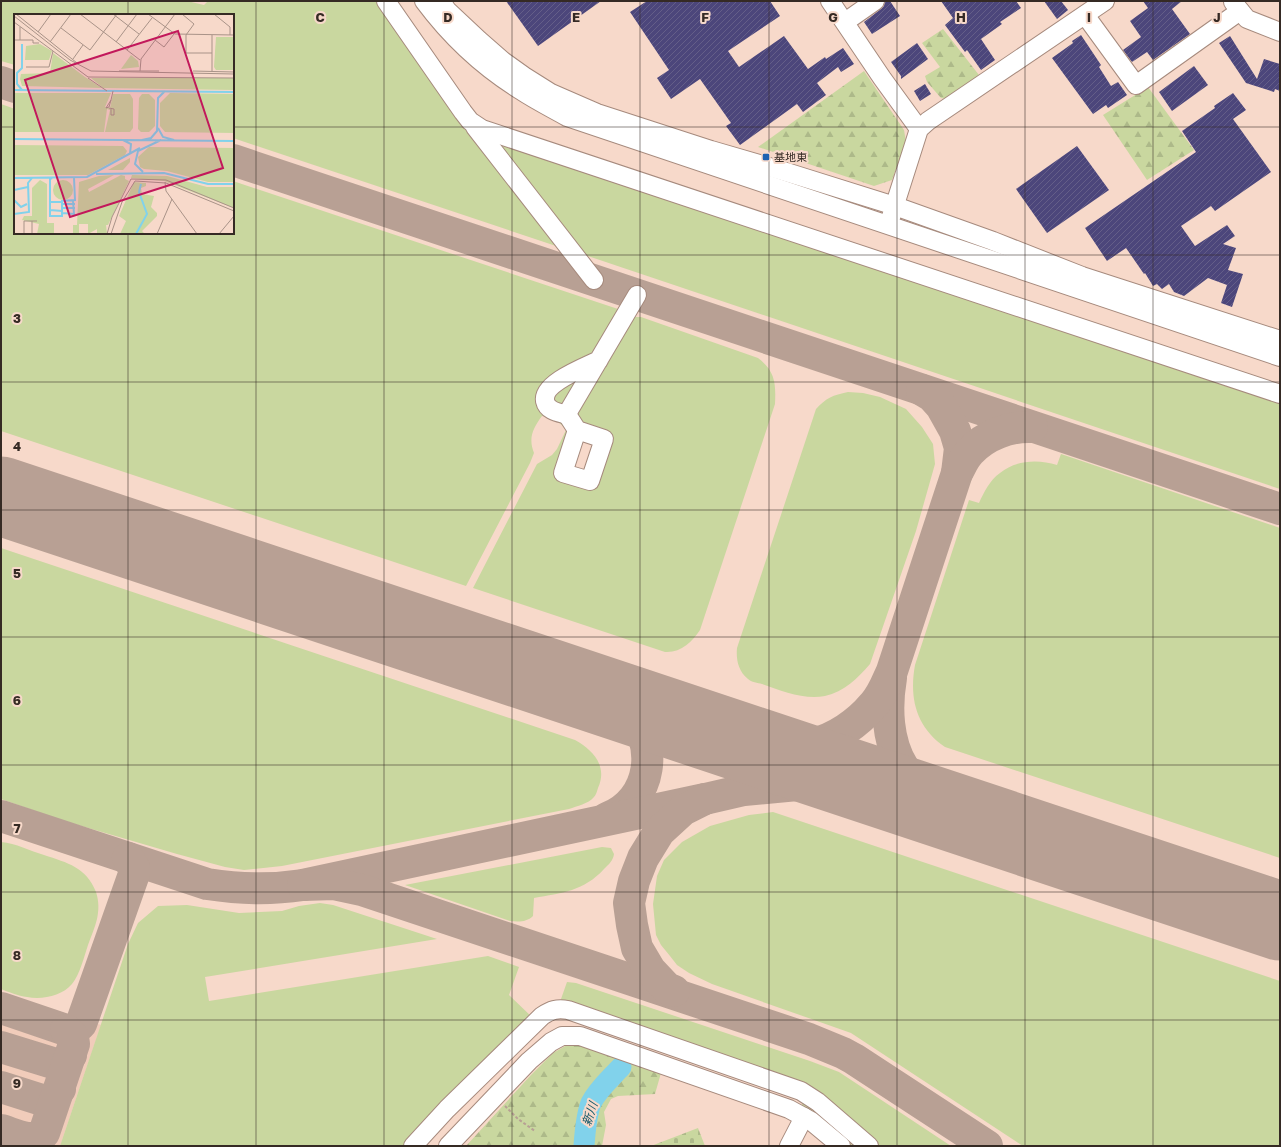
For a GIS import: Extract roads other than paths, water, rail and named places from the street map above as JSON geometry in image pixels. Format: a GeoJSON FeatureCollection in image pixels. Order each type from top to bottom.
{"type":"FeatureCollection","features":[{"type":"Feature","properties":{"kind":"street"},"geometry":{"type":"LineString","coordinates":[[386,1],[470,121],[594,280]]}},
{"type":"Feature","properties":{"kind":"street"},"geometry":{"type":"LineString","coordinates":[[424,1],[438,21],[470,53],[519,89],[567,117],[1280,357]]}},
{"type":"Feature","properties":{"kind":"street"},"geometry":{"type":"LineString","coordinates":[[441,1],[447,10],[503,61],[552,93],[597,113],[711,150],[895,206],[993,241],[1082,276],[1280,340]]}},
{"type":"Feature","properties":{"kind":"street"},"geometry":{"type":"LineString","coordinates":[[830,1],[882,78],[919,129]]}},
{"type":"Feature","properties":{"kind":"street"},"geometry":{"type":"LineString","coordinates":[[845,22],[875,1]]}},
{"type":"Feature","properties":{"kind":"street"},"geometry":{"type":"LineString","coordinates":[[888,225],[919,129],[928,121],[1105,1]]}},
{"type":"Feature","properties":{"kind":"street"},"geometry":{"type":"LineString","coordinates":[[1085,15],[1136,85],[1236,6],[1247,19],[1280,32]]}},
{"type":"Feature","properties":{"kind":"street"},"geometry":{"type":"LineString","coordinates":[[470,121],[482,129],[497,135],[1280,394]]}},
{"type":"Feature","properties":{"kind":"street"},"geometry":{"type":"LineString","coordinates":[[566,413],[637,295]]}},
{"type":"Feature","properties":{"kind":"street"},"geometry":{"type":"LineString","coordinates":[[566,413],[555,412],[547,406],[545,394],[556,381],[599,360]]}},
{"type":"Feature","properties":{"kind":"street"},"geometry":{"type":"LineString","coordinates":[[566,413],[577,430]]}},
{"type":"Feature","properties":{"kind":"street"},"geometry":{"type":"LineString","coordinates":[[413,1146],[447,1109],[542,1016],[550,1010],[559,1009],[568,1010],[800,1091],[818,1102],[869,1146]]}},
{"type":"Feature","properties":{"kind":"street"},"geometry":{"type":"LineString","coordinates":[[448,1146],[529,1061],[550,1042],[562,1036],[580,1036],[789,1109],[820,1128],[841,1146]]}},
{"type":"Feature","properties":{"kind":"street"},"geometry":{"type":"LineString","coordinates":[[789,1146],[804,1117]]}},
{"type":"Feature","properties":{"kind":"waterway","name":"新川"},"geometry":{"type":"LineString","coordinates":[[584,1146],[585,1130],[591,1103],[601,1088],[621,1067]]}},
{"type":"Feature","properties":{"kind":"place","name":"基地東"},"geometry":{"type":"Point","coordinates":[766,157]}}]}
